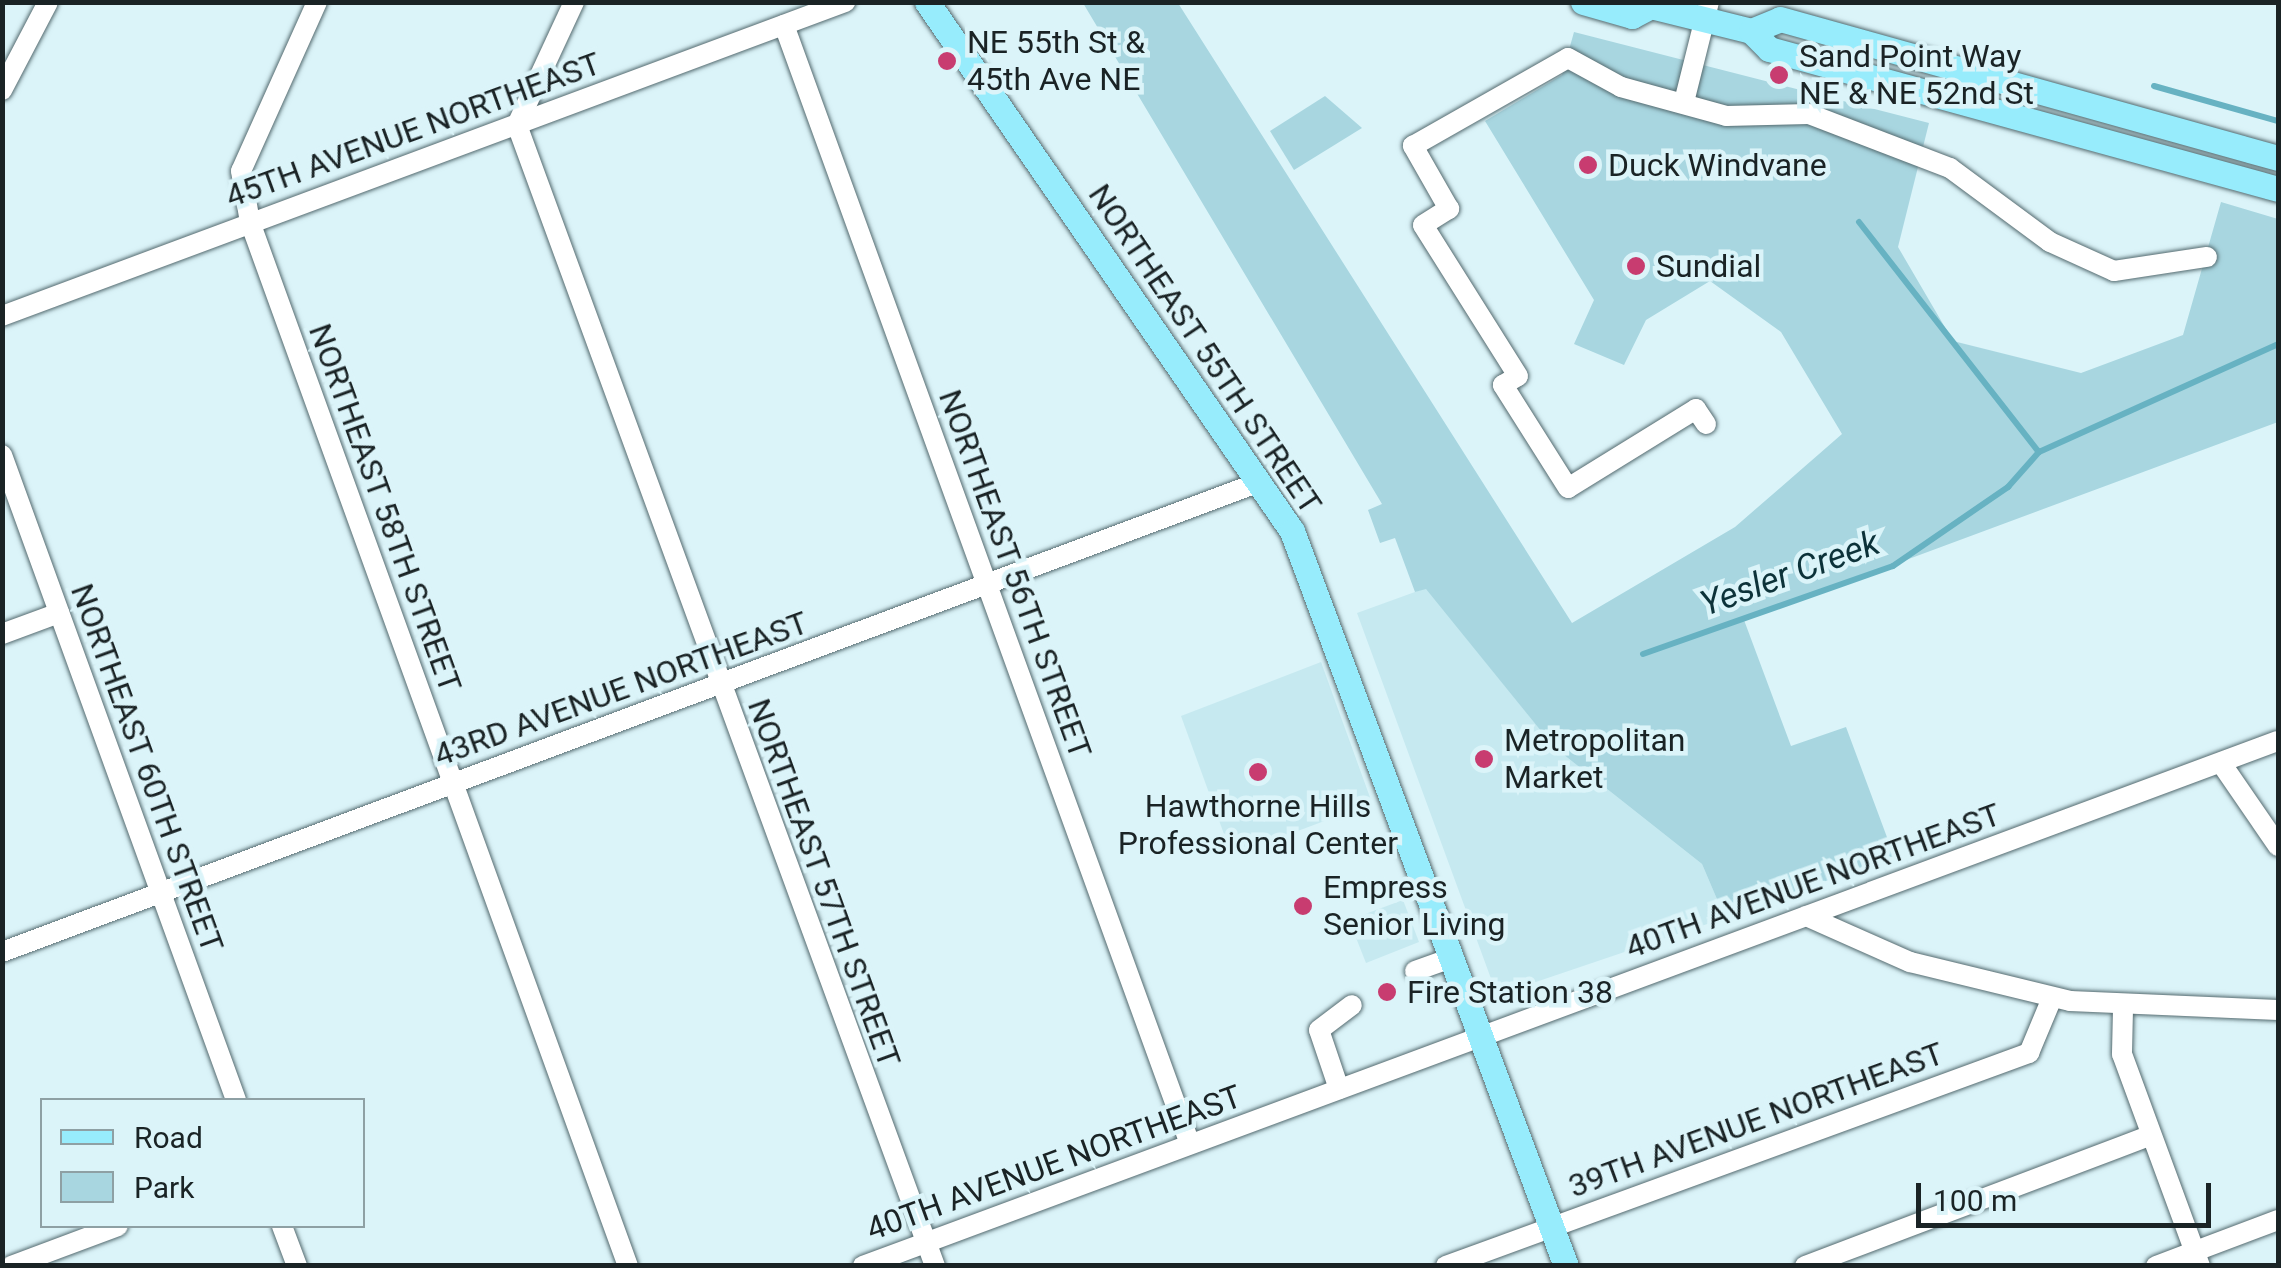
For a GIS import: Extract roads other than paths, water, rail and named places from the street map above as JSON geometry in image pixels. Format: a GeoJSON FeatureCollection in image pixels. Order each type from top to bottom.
{"type":"FeatureCollection","features":[{"type":"Feature","properties":{"kind":"main road","name":"NORTHEAST 55TH STREET"},"geometry":{"type":"LineString","coordinates":[[927,2],[1260,482],[1313,575],[1566,1266]]}},
{"type":"Feature","properties":{"kind":"main road"},"geometry":{"type":"LineString","coordinates":[[1583,2],[1632,16],[1650,4],[1707,11],[1752,31],[1769,49],[2278,189]]}},
{"type":"Feature","properties":{"kind":"main road"},"geometry":{"type":"LineString","coordinates":[[1752,31],[1780,18],[2278,158]]}},
{"type":"Feature","properties":{"kind":"street"},"geometry":{"type":"LineString","coordinates":[[2,90],[48,2]]}},
{"type":"Feature","properties":{"kind":"street","name":"NORTHEAST 58TH STREET"},"geometry":{"type":"LineString","coordinates":[[317,2],[241,172],[250,222],[628,1266]]}},
{"type":"Feature","properties":{"kind":"street"},"geometry":{"type":"LineString","coordinates":[[517,125],[574,2]]}},
{"type":"Feature","properties":{"kind":"street","name":"45TH AVENUE NORTHEAST"},"geometry":{"type":"LineString","coordinates":[[2,316],[845,2]]}},
{"type":"Feature","properties":{"kind":"street"},"geometry":{"type":"LineString","coordinates":[[1684,102],[1707,11]]}},
{"type":"Feature","properties":{"kind":"street","name":"NORTHEAST 56TH STREET"},"geometry":{"type":"LineString","coordinates":[[784,24],[1190,1144]]}},
{"type":"Feature","properties":{"kind":"street"},"geometry":{"type":"LineString","coordinates":[[1706,424],[1696,408],[1568,488],[1502,385],[1518,376],[1423,225],[1448,209],[1413,146],[1552,60],[1726,116],[1809,114],[1950,168],[2050,242],[2114,270],[2207,257]]}},
{"type":"Feature","properties":{"kind":"street","name":"NORTHEAST 57TH STREET"},"geometry":{"type":"LineString","coordinates":[[517,125],[934,1266]]}},
{"type":"Feature","properties":{"kind":"street","name":"NORTHEAST 60TH STREET"},"geometry":{"type":"LineString","coordinates":[[2,456],[235,1098]]}},
{"type":"Feature","properties":{"kind":"street","name":"43RD AVENUE NORTHEAST"},"geometry":{"type":"LineString","coordinates":[[2,952],[1260,482]]}},
{"type":"Feature","properties":{"kind":"street"},"geometry":{"type":"LineString","coordinates":[[2,634],[59,613]]}},
{"type":"Feature","properties":{"kind":"street","name":"40TH AVENUE NORTHEAST"},"geometry":{"type":"LineString","coordinates":[[863,1266],[2278,741]]}},
{"type":"Feature","properties":{"kind":"street"},"geometry":{"type":"LineString","coordinates":[[2221,763],[2278,846]]}},
{"type":"Feature","properties":{"kind":"street"},"geometry":{"type":"LineString","coordinates":[[1806,916],[1910,962],[2052,998],[2123,1009],[2278,1010]]}},
{"type":"Feature","properties":{"kind":"street"},"geometry":{"type":"LineString","coordinates":[[1415,971],[1454,957]]}},
{"type":"Feature","properties":{"kind":"street","name":"39TH AVENUE NORTHEAST"},"geometry":{"type":"LineString","coordinates":[[1446,1266],[2029,1053],[2052,998]]}},
{"type":"Feature","properties":{"kind":"street"},"geometry":{"type":"LineString","coordinates":[[1339,1089],[1318,1030],[1352,1005]]}},
{"type":"Feature","properties":{"kind":"street"},"geometry":{"type":"LineString","coordinates":[[2123,1009],[2122,1054],[2197,1258]]}},
{"type":"Feature","properties":{"kind":"street"},"geometry":{"type":"LineString","coordinates":[[1805,1266],[2150,1136]]}},
{"type":"Feature","properties":{"kind":"street"},"geometry":{"type":"LineString","coordinates":[[2156,1266],[2197,1258],[2278,1220]]}},
{"type":"Feature","properties":{"kind":"street"},"geometry":{"type":"LineString","coordinates":[[11,1266],[113,1228]]}},
{"type":"Feature","properties":{"kind":"street"},"geometry":{"type":"LineString","coordinates":[[283,1228],[297,1266]]}},
{"type":"Feature","properties":{"kind":"waterway"},"geometry":{"type":"LineString","coordinates":[[2154,86],[2278,121]]}},
{"type":"Feature","properties":{"kind":"waterway","name":"Yesler Creek"},"geometry":{"type":"LineString","coordinates":[[1859,222],[2039,452],[2278,344]]}},
{"type":"Feature","properties":{"kind":"waterway","name":"Yesler Creek"},"geometry":{"type":"LineString","coordinates":[[1643,654],[1893,566],[2008,487],[2039,452]]}},
{"type":"Feature","properties":{"kind":"place","name":"NE 55th St & 45th Ave NE"},"geometry":{"type":"Point","coordinates":[947,61]}},
{"type":"Feature","properties":{"kind":"place","name":"Sand Point Way NE & NE 52nd St"},"geometry":{"type":"Point","coordinates":[1779,75]}},
{"type":"Feature","properties":{"kind":"place","name":"Duck Windvane"},"geometry":{"type":"Point","coordinates":[1588,165]}},
{"type":"Feature","properties":{"kind":"place","name":"Sundial"},"geometry":{"type":"Point","coordinates":[1636,266]}},
{"type":"Feature","properties":{"kind":"place","name":"Metropolitan Market"},"geometry":{"type":"Point","coordinates":[1484,759]}},
{"type":"Feature","properties":{"kind":"place","name":"Hawthorne Hills Professional Center"},"geometry":{"type":"Point","coordinates":[1258,772]}},
{"type":"Feature","properties":{"kind":"place","name":"Empress Senior Living"},"geometry":{"type":"Point","coordinates":[1303,906]}},
{"type":"Feature","properties":{"kind":"place","name":"Fire Station 38"},"geometry":{"type":"Point","coordinates":[1387,992]}}]}
